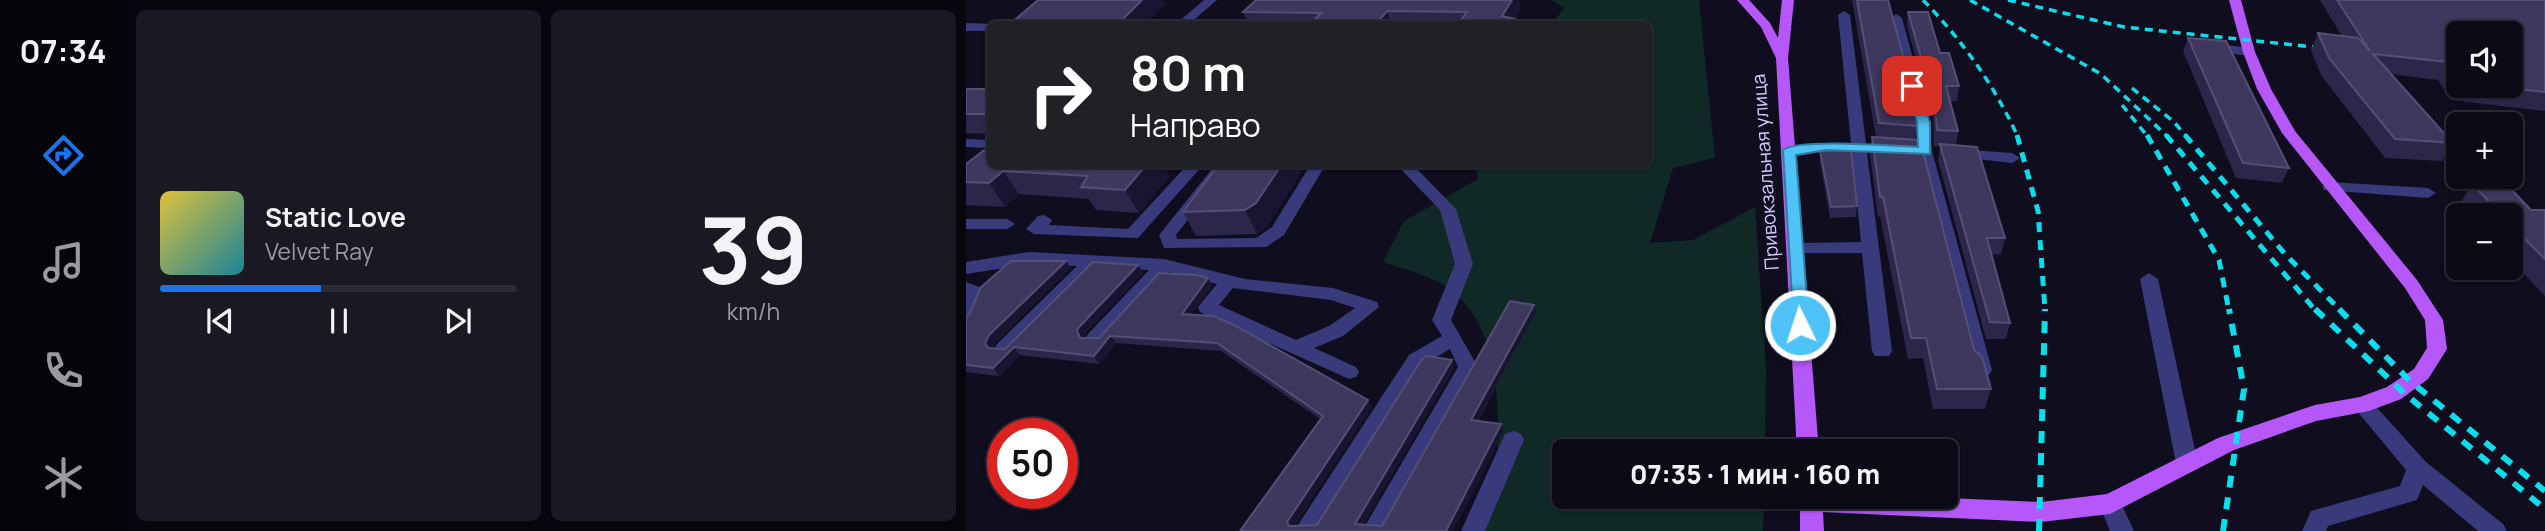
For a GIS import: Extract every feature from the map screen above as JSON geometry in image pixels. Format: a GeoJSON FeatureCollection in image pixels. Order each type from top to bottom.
{"type":"FeatureCollection","features":[{"type":"Feature","properties":{"kind":"main road"},"geometry":{"type":"LineString","coordinates":[[1743,0],[1766,26],[1782,58]]}},
{"type":"Feature","properties":{"kind":"main road"},"geometry":{"type":"LineString","coordinates":[[1782,58],[1788,0]]}},
{"type":"Feature","properties":{"kind":"main road"},"geometry":{"type":"LineString","coordinates":[[1958,507],[2041,512],[2110,504],[2226,444],[2315,413],[2362,405],[2394,393],[2421,374],[2437,349],[2434,320],[2411,284],[2289,134],[2264,89],[2249,52],[2235,0]]}},
{"type":"Feature","properties":{"kind":"main road","name":"Привокзальная улица"},"geometry":{"type":"LineString","coordinates":[[1782,58],[1807,439]]}},
{"type":"Feature","properties":{"kind":"main road"},"geometry":{"type":"LineString","coordinates":[[1812,509],[1812,531]]}},
{"type":"Feature","properties":{"kind":"street"},"geometry":{"type":"LineString","coordinates":[[1186,21],[1211,0]]}},
{"type":"Feature","properties":{"kind":"street"},"geometry":{"type":"LineString","coordinates":[[1844,15],[1882,351]]}},
{"type":"Feature","properties":{"kind":"street"},"geometry":{"type":"LineString","coordinates":[[1896,18],[1923,122],[1918,151],[1982,370]]}},
{"type":"Feature","properties":{"kind":"street"},"geometry":{"type":"LineString","coordinates":[[966,27],[987,27]]}},
{"type":"Feature","properties":{"kind":"street"},"geometry":{"type":"LineString","coordinates":[[2218,48],[2249,52]]}},
{"type":"Feature","properties":{"kind":"street"},"geometry":{"type":"LineString","coordinates":[[966,143],[987,144]]}},
{"type":"Feature","properties":{"kind":"street"},"geometry":{"type":"LineString","coordinates":[[1789,150],[1810,151],[1825,146],[1885,149]]}},
{"type":"Feature","properties":{"kind":"street"},"geometry":{"type":"LineString","coordinates":[[1918,151],[2012,159]]}},
{"type":"Feature","properties":{"kind":"street"},"geometry":{"type":"LineString","coordinates":[[1044,220],[1034,229],[1132,234],[1193,168]]}},
{"type":"Feature","properties":{"kind":"street"},"geometry":{"type":"LineString","coordinates":[[1221,168],[1167,235],[1170,244],[1259,243],[1278,231],[1317,168]]}},
{"type":"Feature","properties":{"kind":"street"},"geometry":{"type":"LineString","coordinates":[[1374,531],[1468,367],[1454,338],[1441,320],[1464,264],[1448,209],[1407,168]]}},
{"type":"Feature","properties":{"kind":"street"},"geometry":{"type":"LineString","coordinates":[[2330,187],[2428,193]]}},
{"type":"Feature","properties":{"kind":"street"},"geometry":{"type":"LineString","coordinates":[[966,224],[1007,224]]}},
{"type":"Feature","properties":{"kind":"street"},"geometry":{"type":"LineString","coordinates":[[1795,248],[1870,247]]}},
{"type":"Feature","properties":{"kind":"street"},"geometry":{"type":"LineString","coordinates":[[966,268],[1029,258],[1164,265],[1229,281],[1334,294],[1370,307],[1336,331],[1297,347]]}},
{"type":"Feature","properties":{"kind":"street"},"geometry":{"type":"LineString","coordinates":[[1004,349],[1094,260]]}},
{"type":"Feature","properties":{"kind":"street"},"geometry":{"type":"LineString","coordinates":[[1094,340],[1164,265]]}},
{"type":"Feature","properties":{"kind":"street"},"geometry":{"type":"LineString","coordinates":[[2149,279],[2187,464]]}},
{"type":"Feature","properties":{"kind":"street"},"geometry":{"type":"LineString","coordinates":[[1229,281],[1207,306],[1349,372]]}},
{"type":"Feature","properties":{"kind":"street"},"geometry":{"type":"LineString","coordinates":[[966,288],[976,292],[966,317]]}},
{"type":"Feature","properties":{"kind":"street"},"geometry":{"type":"LineString","coordinates":[[1306,531],[1416,360],[1454,338]]}},
{"type":"Feature","properties":{"kind":"street"},"geometry":{"type":"LineString","coordinates":[[2362,405],[2418,468],[2496,531]]}},
{"type":"Feature","properties":{"kind":"street"},"geometry":{"type":"LineString","coordinates":[[1473,531],[1513,440]]}},
{"type":"Feature","properties":{"kind":"street"},"geometry":{"type":"LineString","coordinates":[[2314,531],[2319,518],[2409,492],[2418,468]]}},
{"type":"Feature","properties":{"kind":"street"},"geometry":{"type":"LineString","coordinates":[[2110,504],[2122,531]]}},
{"type":"Feature","properties":{"kind":"green space"},"geometry":{"type":"Polygon","coordinates":[[[1551,0],[1699,0],[1715,158],[1673,168],[1650,243],[1693,240],[1755,207],[1766,371],[1765,439],[1552,439],[1552,509],[1764,509],[1763,531],[1485,531],[1494,491],[1498,446],[1495,380],[1486,339],[1471,311],[1450,289],[1417,273],[1383,262],[1404,221],[1478,179],[1476,168],[1652,168],[1652,21],[1554,21],[1564,8],[1551,0]]]}},
{"type":"Feature","properties":{"kind":"building"},"geometry":{"type":"Polygon","coordinates":[[[1038,0],[1142,0],[1121,21],[1014,21],[1038,0]]]}},
{"type":"Feature","properties":{"kind":"building"},"geometry":{"type":"Polygon","coordinates":[[[1256,0],[1512,0],[1502,16],[1515,19],[1460,21],[1467,12],[1387,11],[1379,21],[1313,21],[1321,13],[1243,12],[1256,0]]]}},
{"type":"Feature","properties":{"kind":"building"},"geometry":{"type":"Polygon","coordinates":[[[1857,0],[1888,0],[1916,104],[1917,126],[1879,123],[1857,0]]]}},
{"type":"Feature","properties":{"kind":"building"},"geometry":{"type":"Polygon","coordinates":[[[2337,0],[2545,0],[2545,92],[2523,89],[2523,21],[2446,21],[2446,62],[2373,54],[2446,135],[2446,143],[2395,139],[2329,58],[2318,33],[2358,38],[2370,51],[2337,0]]]}},
{"type":"Feature","properties":{"kind":"building"},"geometry":{"type":"Polygon","coordinates":[[[1908,12],[1928,12],[1940,53],[1949,53],[1959,86],[1946,86],[1958,131],[1937,130],[1935,106],[1908,12]]]}},
{"type":"Feature","properties":{"kind":"building"},"geometry":{"type":"Polygon","coordinates":[[[2188,38],[2226,41],[2289,168],[2243,163],[2188,38]]]}},
{"type":"Feature","properties":{"kind":"building"},"geometry":{"type":"Polygon","coordinates":[[[966,89],[987,89],[987,114],[966,114],[966,89]]]}},
{"type":"Feature","properties":{"kind":"building"},"geometry":{"type":"Polygon","coordinates":[[[1872,137],[1920,140],[1974,350],[1982,357],[1991,389],[1937,389],[1926,338],[1911,338],[1883,197],[1880,197],[1872,137]]]}},
{"type":"Feature","properties":{"kind":"building"},"geometry":{"type":"Polygon","coordinates":[[[1940,144],[1977,147],[2005,238],[1987,238],[2010,323],[1990,322],[1940,144]]]}},
{"type":"Feature","properties":{"kind":"building"},"geometry":{"type":"Polygon","coordinates":[[[987,150],[987,168],[1144,168],[1125,190],[1081,187],[1088,176],[1003,171],[989,183],[966,182],[966,164],[987,150]]]}},
{"type":"Feature","properties":{"kind":"building"},"geometry":{"type":"Polygon","coordinates":[[[1851,150],[1857,206],[1831,207],[1820,151],[1851,150]]]}},
{"type":"Feature","properties":{"kind":"building"},"geometry":{"type":"Polygon","coordinates":[[[1216,168],[1279,168],[1256,203],[1245,210],[1183,212],[1216,168]]]}},
{"type":"Feature","properties":{"kind":"building"},"geometry":{"type":"Polygon","coordinates":[[[2477,189],[2511,189],[2531,210],[2545,210],[2545,259],[2523,237],[2523,203],[2490,203],[2477,189]]]}},
{"type":"Feature","properties":{"kind":"building"},"geometry":{"type":"Polygon","coordinates":[[[1011,261],[1066,261],[989,335],[985,343],[988,348],[1005,349],[1093,262],[1138,265],[1077,330],[1080,338],[1099,338],[1159,273],[1196,275],[1208,278],[1182,314],[1214,316],[1234,325],[1368,400],[1287,522],[1289,526],[1317,525],[1422,359],[1427,356],[1452,360],[1355,524],[1382,526],[1510,301],[1534,305],[1471,420],[1501,424],[1446,531],[1240,531],[1323,416],[1217,343],[1110,336],[1094,356],[1014,347],[993,368],[966,365],[966,317],[981,287],[1011,261]]]}},
{"type":"Feature","properties":{"kind":"railway"},"geometry":{"type":"LineString","coordinates":[[1923,0],[1976,64],[1999,99],[2017,135]]}},
{"type":"Feature","properties":{"kind":"railway"},"geometry":{"type":"LineString","coordinates":[[1970,0],[2101,74],[2167,136]]}},
{"type":"Feature","properties":{"kind":"railway"},"geometry":{"type":"LineString","coordinates":[[2008,0],[2124,27],[2333,49]]}},
{"type":"Feature","properties":{"kind":"railway"},"geometry":{"type":"LineString","coordinates":[[2132,88],[2174,122],[2187,137]]}},
{"type":"Feature","properties":{"kind":"railway"},"geometry":{"type":"LineString","coordinates":[[2122,105],[2148,137]]}},
{"type":"Feature","properties":{"kind":"railway"},"geometry":{"type":"LineString","coordinates":[[2017,135],[2038,211],[2045,310]]}},
{"type":"Feature","properties":{"kind":"railway"},"geometry":{"type":"LineString","coordinates":[[2147,135],[2219,260],[2229,311]]}},
{"type":"Feature","properties":{"kind":"railway"},"geometry":{"type":"LineString","coordinates":[[2185,135],[2285,254],[2341,311]]}},
{"type":"Feature","properties":{"kind":"railway"},"geometry":{"type":"LineString","coordinates":[[2167,136],[2316,311]]}},
{"type":"Feature","properties":{"kind":"railway"},"geometry":{"type":"LineString","coordinates":[[2223,531],[2244,389],[2229,309]]}},
{"type":"Feature","properties":{"kind":"railway"},"geometry":{"type":"LineString","coordinates":[[2315,309],[2404,393],[2545,509]]}},
{"type":"Feature","properties":{"kind":"railway"},"geometry":{"type":"LineString","coordinates":[[2339,309],[2410,381],[2545,491]]}},
{"type":"Feature","properties":{"kind":"railway"},"geometry":{"type":"LineString","coordinates":[[2039,531],[2045,310]]}},
{"type":"Feature","properties":{"kind":"route"},"geometry":{"type":"LineString","coordinates":[[1800,325],[1789,150],[1810,151],[1825,146],[1925,151],[1923,122],[1912,86]]}}]}
